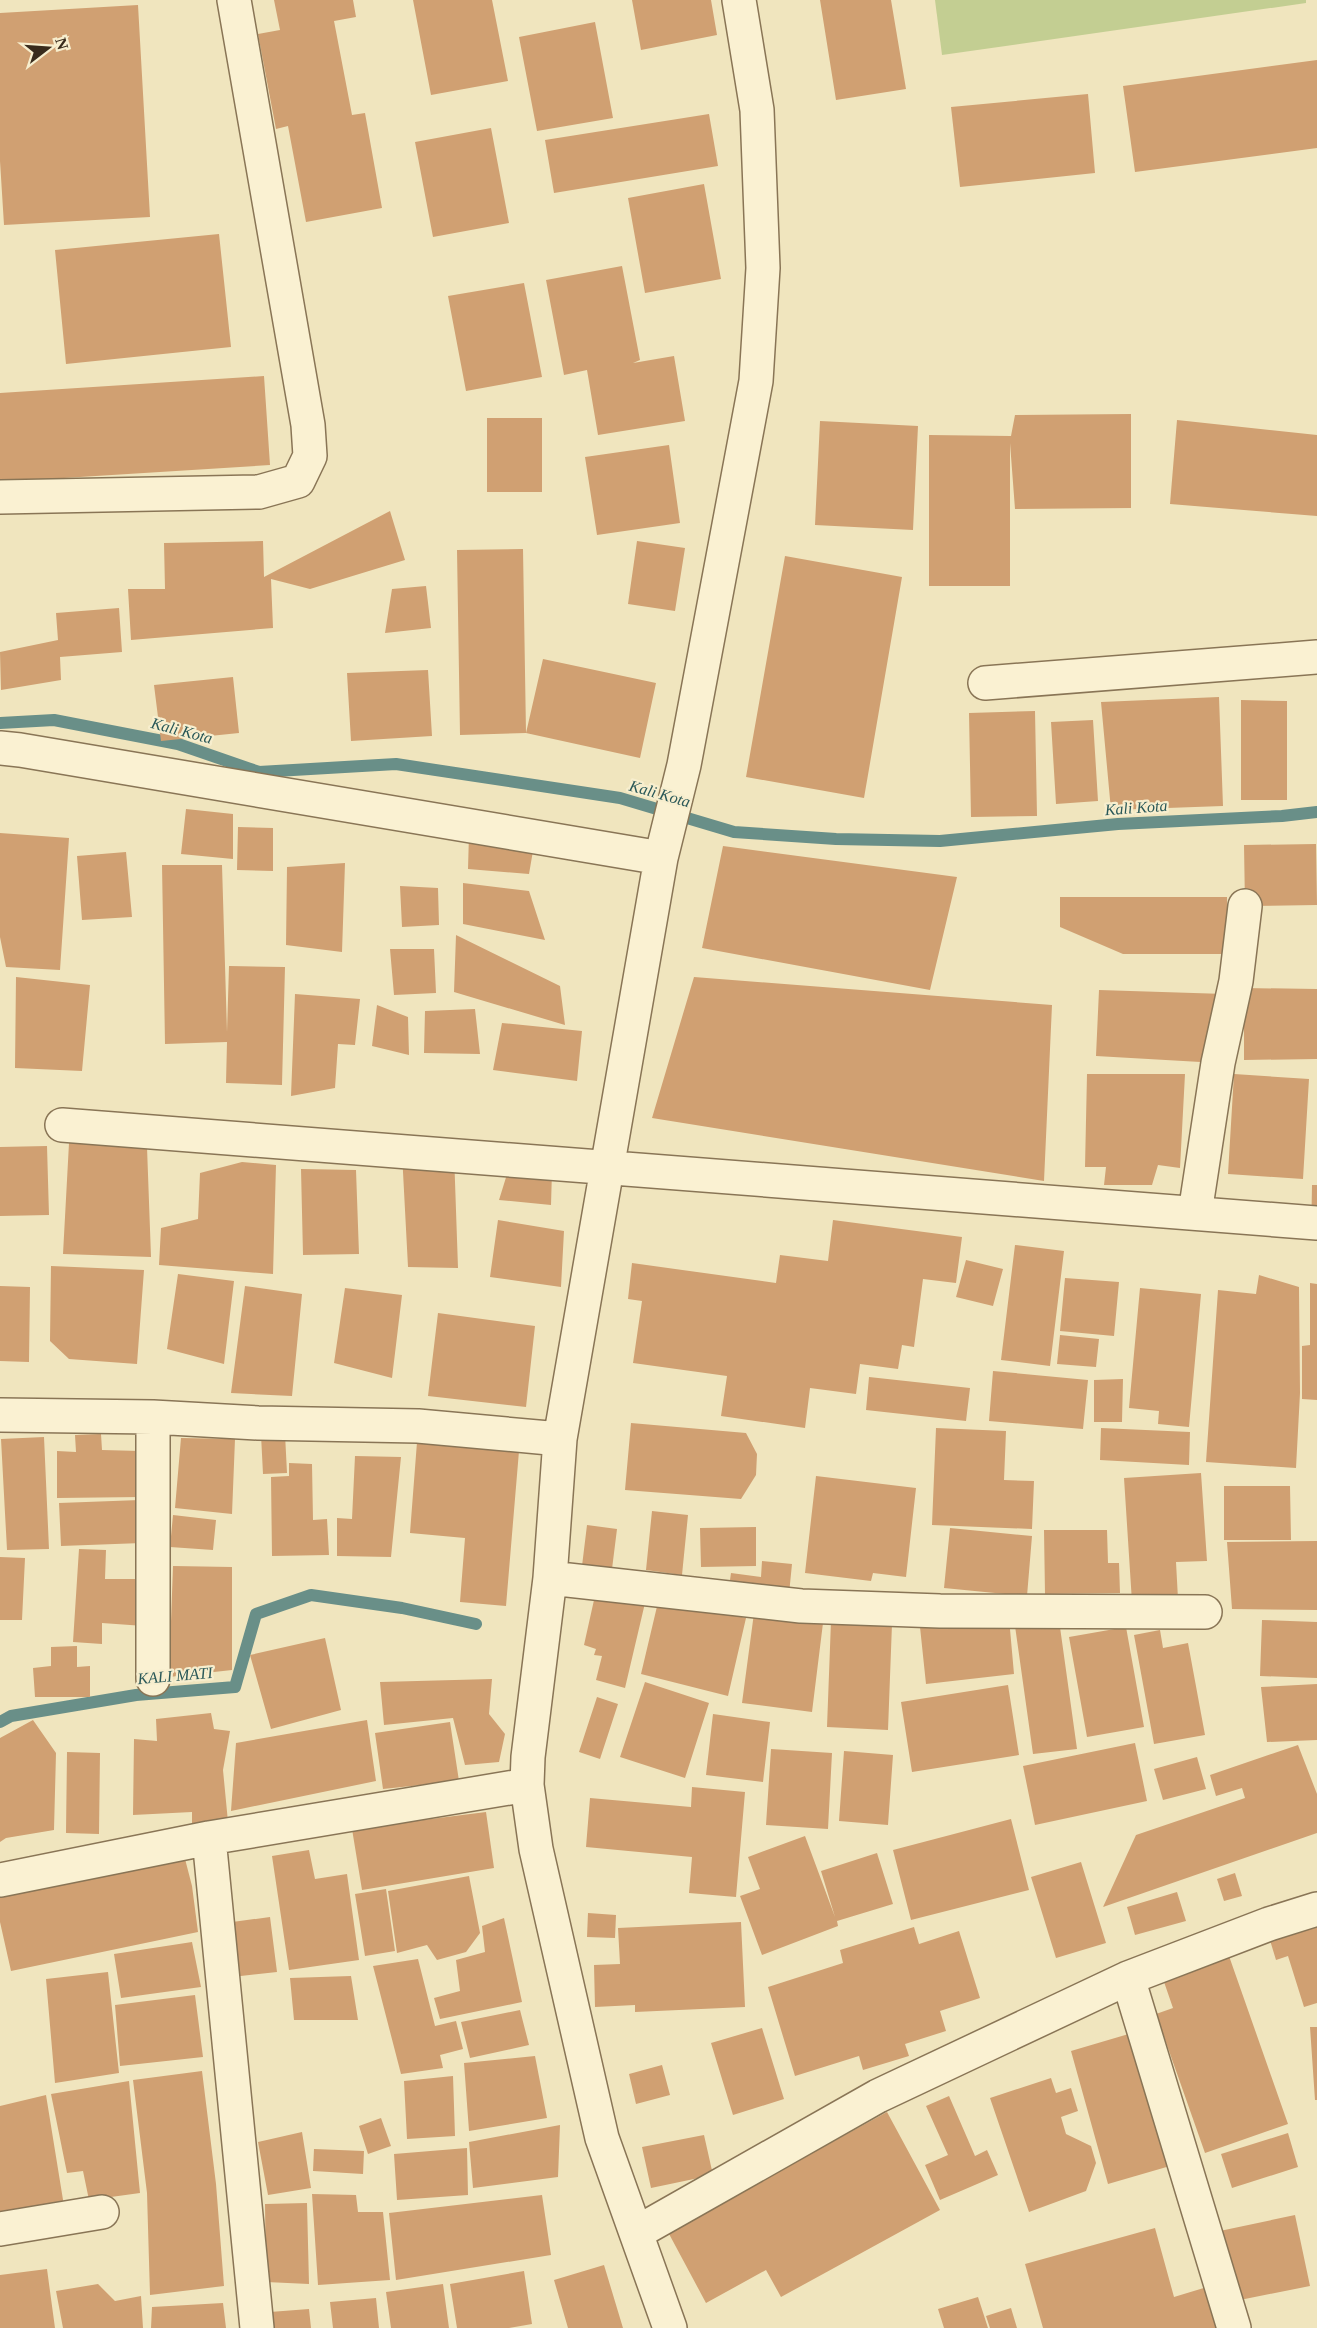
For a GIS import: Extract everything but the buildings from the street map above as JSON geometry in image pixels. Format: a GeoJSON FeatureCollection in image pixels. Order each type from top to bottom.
{"type":"FeatureCollection","features":[{"type":"Feature","properties":{"kind":"street"},"geometry":{"type":"LineString","coordinates":[[0,497],[259,492],[298,481],[310,456],[308,425],[234,0]]}},
{"type":"Feature","properties":{"kind":"street"},"geometry":{"type":"LineString","coordinates":[[670,2328],[602,2138],[536,1849],[527,1785],[528,1757],[550,1578],[560,1439],[664,848],[684,765],[756,381],[763,268],[757,110],[739,0]]}},
{"type":"Feature","properties":{"kind":"street"},"geometry":{"type":"LineString","coordinates":[[985,683],[1317,657]]}},
{"type":"Feature","properties":{"kind":"street"},"geometry":{"type":"LineString","coordinates":[[0,748],[664,848]]}},
{"type":"Feature","properties":{"kind":"street"},"geometry":{"type":"LineString","coordinates":[[1195,1213],[1218,1063],[1236,981],[1245,906]]}},
{"type":"Feature","properties":{"kind":"street"},"geometry":{"type":"LineString","coordinates":[[62,1125],[1317,1223]]}},
{"type":"Feature","properties":{"kind":"street"},"geometry":{"type":"LineString","coordinates":[[0,1415],[153,1417],[258,1423],[418,1426],[560,1439]]}},
{"type":"Feature","properties":{"kind":"street"},"geometry":{"type":"LineString","coordinates":[[153,1417],[153,1679]]}},
{"type":"Feature","properties":{"kind":"street"},"geometry":{"type":"LineString","coordinates":[[550,1578],[801,1606],[940,1611],[1205,1611]]}},
{"type":"Feature","properties":{"kind":"street"},"geometry":{"type":"LineString","coordinates":[[0,1880],[210,1838],[527,1785]]}},
{"type":"Feature","properties":{"kind":"street"},"geometry":{"type":"LineString","coordinates":[[210,1838],[257,2328]]}},
{"type":"Feature","properties":{"kind":"street"},"geometry":{"type":"LineString","coordinates":[[636,2233],[878,2096],[1128,1978],[1269,1924],[1317,1910]]}},
{"type":"Feature","properties":{"kind":"street"},"geometry":{"type":"LineString","coordinates":[[1128,1978],[1234,2328]]}},
{"type":"Feature","properties":{"kind":"street"},"geometry":{"type":"LineString","coordinates":[[0,2229],[102,2212]]}},
{"type":"Feature","properties":{"kind":"green space"},"geometry":{"type":"Polygon","coordinates":[[[935,0],[1306,0],[1306,3],[942,55],[935,0]]]}},
{"type":"Feature","properties":{"kind":"waterway","name":"Kali Kota"},"geometry":{"type":"LineString","coordinates":[[0,723],[54,720],[178,744],[259,772],[396,764],[620,798],[734,832],[836,839],[940,841],[1118,824],[1282,816],[1317,812]]}},
{"type":"Feature","properties":{"kind":"waterway","name":"KALI MATI"},"geometry":{"type":"LineString","coordinates":[[0,1722],[11,1716],[136,1695],[235,1687],[256,1614],[311,1595],[402,1608],[476,1624]]}}]}
